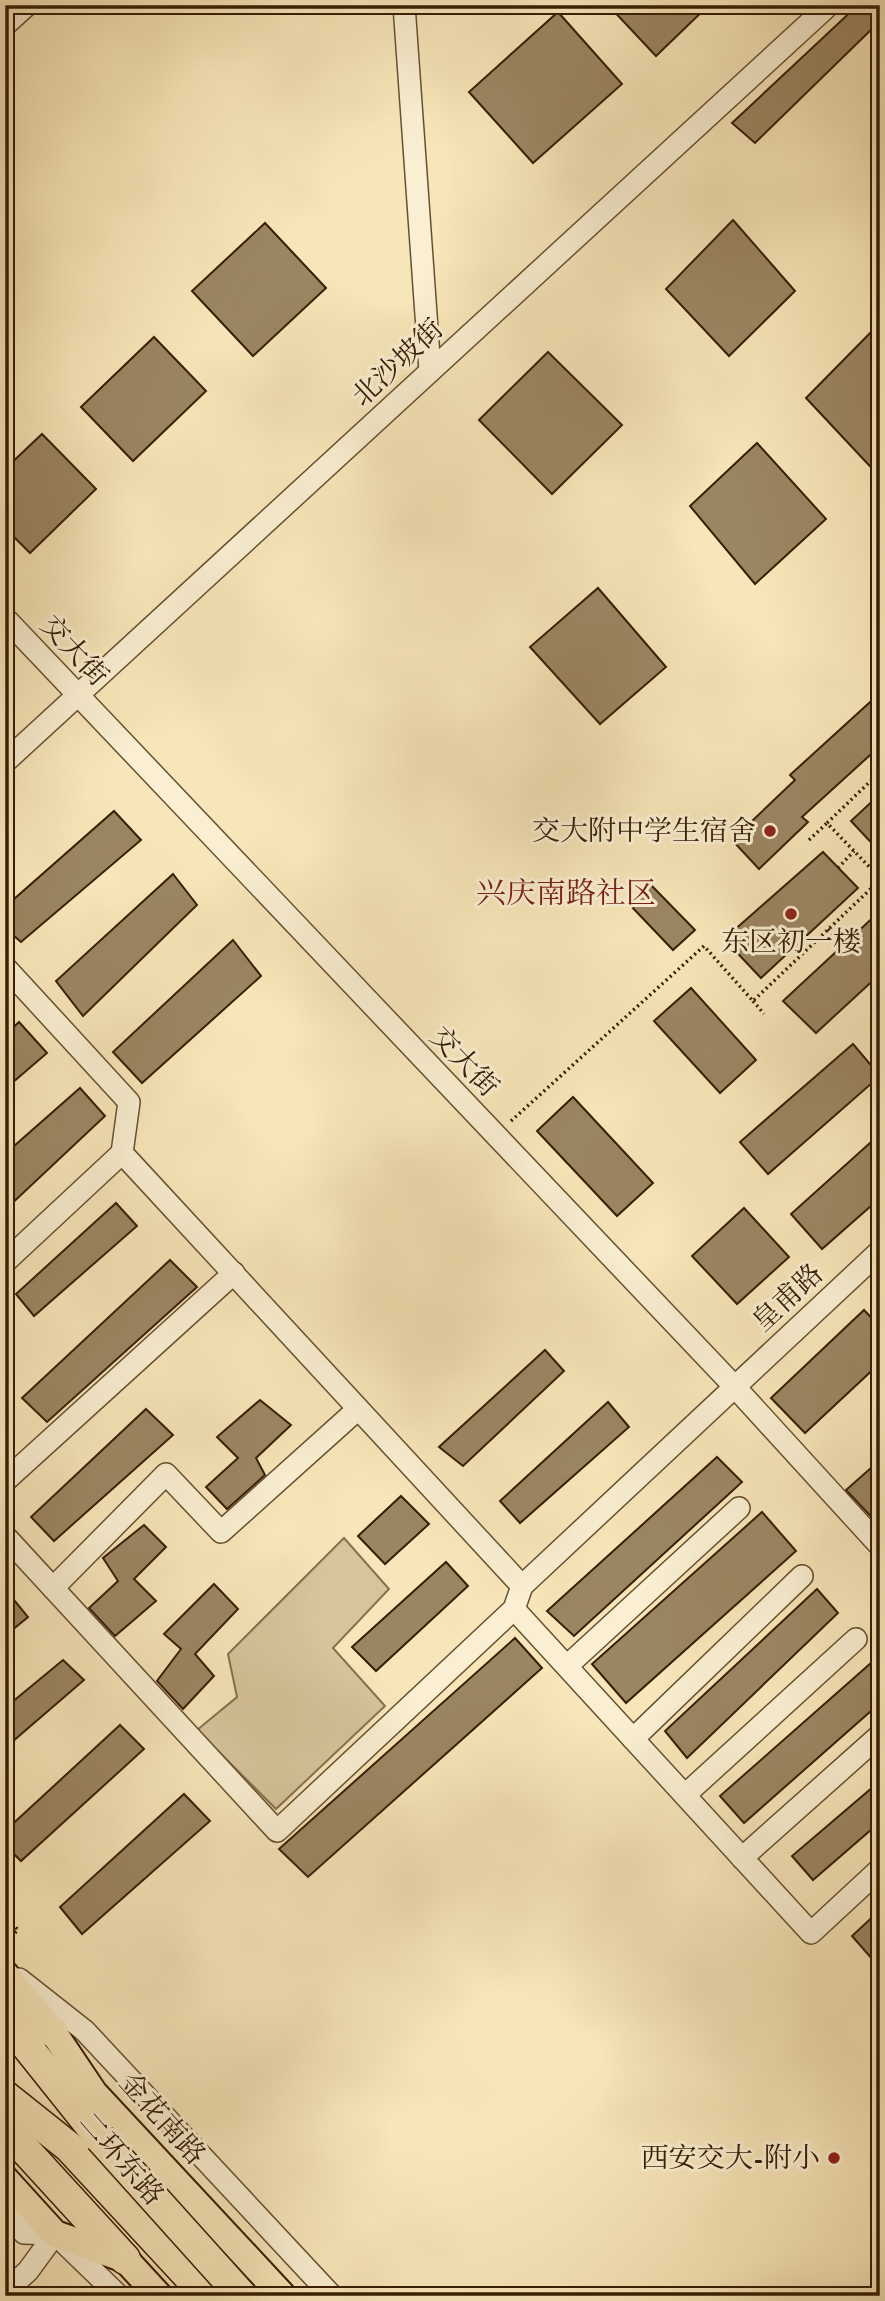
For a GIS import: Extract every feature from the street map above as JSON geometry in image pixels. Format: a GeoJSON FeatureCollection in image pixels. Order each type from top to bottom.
{"type":"FeatureCollection","features":[{"type":"Feature","properties":{"kind":"highway"},"geometry":{"type":"LineString","coordinates":[[5,2005],[53,2032]]}},
{"type":"Feature","properties":{"kind":"highway","name":"二环东路"},"geometry":{"type":"LineString","coordinates":[[5,2019],[100,2138],[242,2296]]}},
{"type":"Feature","properties":{"kind":"highway","name":"二环东路"},"geometry":{"type":"LineString","coordinates":[[5,2096],[69,2147],[207,2296]]}},
{"type":"Feature","properties":{"kind":"highway"},"geometry":{"type":"LineString","coordinates":[[5,2128],[125,2259]]}},
{"type":"Feature","properties":{"kind":"main road","name":"金花南路"},"geometry":{"type":"LineString","coordinates":[[5,1974],[53,2032],[94,2093],[284,2296]]}},
{"type":"Feature","properties":{"kind":"main road"},"geometry":{"type":"LineString","coordinates":[[5,2179],[55,2234],[125,2259],[159,2296]]}},
{"type":"Feature","properties":{"kind":"street"},"geometry":{"type":"LineString","coordinates":[[5,25],[27,5]]}},
{"type":"Feature","properties":{"kind":"street"},"geometry":{"type":"LineString","coordinates":[[404,5],[430,371]]}},
{"type":"Feature","properties":{"kind":"street","name":"北沙坡街"},"geometry":{"type":"LineString","coordinates":[[5,762],[829,5]]}},
{"type":"Feature","properties":{"kind":"street","name":"交大街"},"geometry":{"type":"LineString","coordinates":[[5,618],[734,1386],[880,1546]]}},
{"type":"Feature","properties":{"kind":"street"},"geometry":{"type":"LineString","coordinates":[[5,967],[129,1102],[122,1153],[5,1262]]}},
{"type":"Feature","properties":{"kind":"street"},"geometry":{"type":"LineString","coordinates":[[5,1536],[277,1831],[514,1609],[522,1586],[122,1153]]}},
{"type":"Feature","properties":{"kind":"street","name":"皇甫路"},"geometry":{"type":"LineString","coordinates":[[522,1586],[880,1251]]}},
{"type":"Feature","properties":{"kind":"street"},"geometry":{"type":"LineString","coordinates":[[5,1481],[234,1273]]}},
{"type":"Feature","properties":{"kind":"street"},"geometry":{"type":"LineString","coordinates":[[53,1588],[166,1474],[221,1532],[358,1409]]}},
{"type":"Feature","properties":{"kind":"street"},"geometry":{"type":"LineString","coordinates":[[567,1666],[739,1508]]}},
{"type":"Feature","properties":{"kind":"street"},"geometry":{"type":"LineString","coordinates":[[633,1739],[802,1576]]}},
{"type":"Feature","properties":{"kind":"street"},"geometry":{"type":"LineString","coordinates":[[514,1609],[811,1933],[880,1869]]}},
{"type":"Feature","properties":{"kind":"street"},"geometry":{"type":"LineString","coordinates":[[685,1796],[856,1639]]}},
{"type":"Feature","properties":{"kind":"street"},"geometry":{"type":"LineString","coordinates":[[743,1858],[880,1735]]}},
{"type":"Feature","properties":{"kind":"street"},"geometry":{"type":"LineString","coordinates":[[5,1968],[85,2031],[331,2296]]}},
{"type":"Feature","properties":{"kind":"street"},"geometry":{"type":"LineString","coordinates":[[5,2212],[24,2233],[55,2234],[119,2296]]}},
{"type":"Feature","properties":{"kind":"street"},"geometry":{"type":"LineString","coordinates":[[5,2292],[28,2271],[55,2234]]}},
{"type":"Feature","properties":{"kind":"path"},"geometry":{"type":"LineString","coordinates":[[809,839],[880,772]]}},
{"type":"Feature","properties":{"kind":"path"},"geometry":{"type":"LineString","coordinates":[[752,1000],[880,879],[827,823]]}},
{"type":"Feature","properties":{"kind":"path"},"geometry":{"type":"LineString","coordinates":[[838,868],[854,851]]}},
{"type":"Feature","properties":{"kind":"path"},"geometry":{"type":"LineString","coordinates":[[871,888],[880,897]]}},
{"type":"Feature","properties":{"kind":"path"},"geometry":{"type":"LineString","coordinates":[[828,929],[843,945]]}},
{"type":"Feature","properties":{"kind":"path"},"geometry":{"type":"LineString","coordinates":[[496,1136],[704,946],[764,1014]]}},
{"type":"Feature","properties":{"kind":"path"},"geometry":{"type":"LineString","coordinates":[[5,1915],[18,1930],[5,1942]]}},
{"type":"Feature","properties":{"kind":"shaded area"},"geometry":{"type":"Polygon","coordinates":[[[344,1538],[389,1589],[333,1648],[385,1706],[276,1809],[197,1730],[237,1697],[228,1654],[344,1538]]]}},
{"type":"Feature","properties":{"kind":"building"},"geometry":{"type":"Polygon","coordinates":[[[608,5],[709,5],[656,56],[608,5]]]}},
{"type":"Feature","properties":{"kind":"building"},"geometry":{"type":"Polygon","coordinates":[[[858,5],[880,5],[880,21],[755,143],[732,123],[858,5]]]}},
{"type":"Feature","properties":{"kind":"building"},"geometry":{"type":"Polygon","coordinates":[[[558,12],[622,84],[533,163],[469,92],[558,12]]]}},
{"type":"Feature","properties":{"kind":"building"},"geometry":{"type":"Polygon","coordinates":[[[733,220],[795,291],[729,356],[666,289],[733,220]]]}},
{"type":"Feature","properties":{"kind":"building"},"geometry":{"type":"Polygon","coordinates":[[[265,223],[326,288],[253,356],[192,291],[265,223]]]}},
{"type":"Feature","properties":{"kind":"building"},"geometry":{"type":"Polygon","coordinates":[[[880,323],[880,477],[806,398],[880,323]]]}},
{"type":"Feature","properties":{"kind":"building"},"geometry":{"type":"Polygon","coordinates":[[[154,337],[206,391],[133,461],[81,407],[154,337]]]}},
{"type":"Feature","properties":{"kind":"building"},"geometry":{"type":"Polygon","coordinates":[[[548,352],[622,425],[552,494],[479,420],[548,352]]]}},
{"type":"Feature","properties":{"kind":"building"},"geometry":{"type":"Polygon","coordinates":[[[42,434],[96,489],[30,553],[5,528],[5,469],[42,434]]]}},
{"type":"Feature","properties":{"kind":"building"},"geometry":{"type":"Polygon","coordinates":[[[757,443],[826,519],[755,584],[690,506],[757,443]]]}},
{"type":"Feature","properties":{"kind":"building"},"geometry":{"type":"Polygon","coordinates":[[[598,588],[666,667],[600,724],[530,647],[598,588]]]}},
{"type":"Feature","properties":{"kind":"building"},"geometry":{"type":"Polygon","coordinates":[[[880,693],[880,746],[802,817],[808,822],[759,869],[732,840],[795,780],[790,775],[880,693]]]}},
{"type":"Feature","properties":{"kind":"building"},"geometry":{"type":"Polygon","coordinates":[[[880,794],[880,852],[851,821],[880,794]]]}},
{"type":"Feature","properties":{"kind":"building"},"geometry":{"type":"Polygon","coordinates":[[[114,811],[141,840],[21,942],[5,928],[5,907],[114,811]]]}},
{"type":"Feature","properties":{"kind":"building","name":"东区初一楼"},"geometry":{"type":"Polygon","coordinates":[[[823,852],[858,888],[761,978],[724,939],[823,852]]]}},
{"type":"Feature","properties":{"kind":"building"},"geometry":{"type":"Polygon","coordinates":[[[173,874],[197,905],[83,1016],[56,981],[173,874]]]}},
{"type":"Feature","properties":{"kind":"building"},"geometry":{"type":"Polygon","coordinates":[[[650,884],[695,930],[673,950],[629,904],[650,884]]]}},
{"type":"Feature","properties":{"kind":"building"},"geometry":{"type":"Polygon","coordinates":[[[880,911],[880,974],[816,1033],[783,1001],[880,911]]]}},
{"type":"Feature","properties":{"kind":"building"},"geometry":{"type":"Polygon","coordinates":[[[233,940],[261,976],[142,1083],[113,1052],[233,940]]]}},
{"type":"Feature","properties":{"kind":"building"},"geometry":{"type":"Polygon","coordinates":[[[691,988],[756,1060],[720,1093],[654,1021],[691,988]]]}},
{"type":"Feature","properties":{"kind":"building"},"geometry":{"type":"Polygon","coordinates":[[[19,1022],[47,1053],[5,1089],[5,1035],[19,1022]]]}},
{"type":"Feature","properties":{"kind":"building"},"geometry":{"type":"Polygon","coordinates":[[[853,1044],[880,1076],[768,1174],[740,1142],[853,1044]]]}},
{"type":"Feature","properties":{"kind":"building"},"geometry":{"type":"Polygon","coordinates":[[[80,1088],[105,1116],[5,1210],[5,1154],[80,1088]]]}},
{"type":"Feature","properties":{"kind":"building"},"geometry":{"type":"Polygon","coordinates":[[[573,1097],[653,1183],[617,1216],[537,1131],[573,1097]]]}},
{"type":"Feature","properties":{"kind":"building"},"geometry":{"type":"Polygon","coordinates":[[[880,1134],[880,1198],[822,1249],[791,1214],[880,1134]]]}},
{"type":"Feature","properties":{"kind":"building"},"geometry":{"type":"Polygon","coordinates":[[[116,1203],[137,1226],[34,1316],[16,1294],[116,1203]]]}},
{"type":"Feature","properties":{"kind":"building"},"geometry":{"type":"Polygon","coordinates":[[[744,1208],[789,1257],[737,1304],[692,1256],[744,1208]]]}},
{"type":"Feature","properties":{"kind":"building"},"geometry":{"type":"Polygon","coordinates":[[[170,1260],[197,1287],[47,1422],[22,1398],[170,1260]]]}},
{"type":"Feature","properties":{"kind":"building"},"geometry":{"type":"Polygon","coordinates":[[[864,1310],[880,1327],[880,1363],[805,1433],[771,1398],[864,1310]]]}},
{"type":"Feature","properties":{"kind":"building"},"geometry":{"type":"Polygon","coordinates":[[[545,1350],[564,1371],[463,1466],[439,1447],[545,1350]]]}},
{"type":"Feature","properties":{"kind":"building"},"geometry":{"type":"Polygon","coordinates":[[[260,1400],[291,1425],[256,1458],[265,1475],[227,1509],[206,1487],[238,1458],[217,1437],[260,1400]]]}},
{"type":"Feature","properties":{"kind":"building"},"geometry":{"type":"Polygon","coordinates":[[[608,1402],[629,1427],[520,1523],[500,1501],[608,1402]]]}},
{"type":"Feature","properties":{"kind":"building"},"geometry":{"type":"Polygon","coordinates":[[[146,1409],[173,1435],[54,1541],[31,1517],[146,1409]]]}},
{"type":"Feature","properties":{"kind":"building"},"geometry":{"type":"Polygon","coordinates":[[[717,1457],[742,1482],[574,1636],[547,1611],[717,1457]]]}},
{"type":"Feature","properties":{"kind":"building"},"geometry":{"type":"Polygon","coordinates":[[[880,1460],[880,1526],[846,1490],[880,1460]]]}},
{"type":"Feature","properties":{"kind":"building"},"geometry":{"type":"Polygon","coordinates":[[[401,1496],[429,1524],[385,1564],[358,1536],[401,1496]]]}},
{"type":"Feature","properties":{"kind":"building"},"geometry":{"type":"Polygon","coordinates":[[[762,1512],[796,1551],[626,1703],[592,1664],[762,1512]]]}},
{"type":"Feature","properties":{"kind":"building"},"geometry":{"type":"Polygon","coordinates":[[[144,1525],[166,1547],[134,1579],[156,1601],[115,1636],[89,1608],[118,1581],[103,1558],[144,1525]]]}},
{"type":"Feature","properties":{"kind":"building"},"geometry":{"type":"Polygon","coordinates":[[[446,1562],[468,1586],[376,1671],[352,1647],[446,1562]]]}},
{"type":"Feature","properties":{"kind":"building"},"geometry":{"type":"Polygon","coordinates":[[[214,1584],[238,1609],[195,1654],[214,1676],[183,1709],[157,1681],[181,1649],[164,1634],[214,1584]]]}},
{"type":"Feature","properties":{"kind":"building"},"geometry":{"type":"Polygon","coordinates":[[[5,1589],[28,1617],[5,1636],[5,1589]]]}},
{"type":"Feature","properties":{"kind":"building"},"geometry":{"type":"Polygon","coordinates":[[[817,1589],[838,1613],[687,1758],[665,1731],[817,1589]]]}},
{"type":"Feature","properties":{"kind":"building"},"geometry":{"type":"Polygon","coordinates":[[[515,1638],[542,1668],[308,1877],[279,1849],[515,1638]]]}},
{"type":"Feature","properties":{"kind":"building"},"geometry":{"type":"Polygon","coordinates":[[[880,1655],[880,1703],[744,1823],[720,1796],[880,1655]]]}},
{"type":"Feature","properties":{"kind":"building"},"geometry":{"type":"Polygon","coordinates":[[[63,1660],[84,1680],[5,1748],[5,1708],[63,1660]]]}},
{"type":"Feature","properties":{"kind":"building"},"geometry":{"type":"Polygon","coordinates":[[[120,1725],[144,1749],[21,1861],[5,1845],[5,1831],[120,1725]]]}},
{"type":"Feature","properties":{"kind":"building"},"geometry":{"type":"Polygon","coordinates":[[[880,1781],[880,1822],[813,1880],[792,1856],[880,1781]]]}},
{"type":"Feature","properties":{"kind":"building"},"geometry":{"type":"Polygon","coordinates":[[[184,1794],[210,1821],[82,1934],[60,1907],[184,1794]]]}},
{"type":"Feature","properties":{"kind":"building"},"geometry":{"type":"Polygon","coordinates":[[[880,1910],[880,1968],[852,1936],[880,1910]]]}},
{"type":"Feature","properties":{"kind":"place","name":"交大附中学生宿舍"},"geometry":{"type":"Point","coordinates":[770,831]}},
{"type":"Feature","properties":{"kind":"place","name":"东区初一楼"},"geometry":{"type":"Point","coordinates":[791,914]}},
{"type":"Feature","properties":{"kind":"place","name":"西安交大-附小"},"geometry":{"type":"Point","coordinates":[834,2158]}},
{"type":"Feature","properties":{"kind":"district","name":"兴庆南路社区"},"geometry":{"type":"Point","coordinates":[566,894]}}]}
